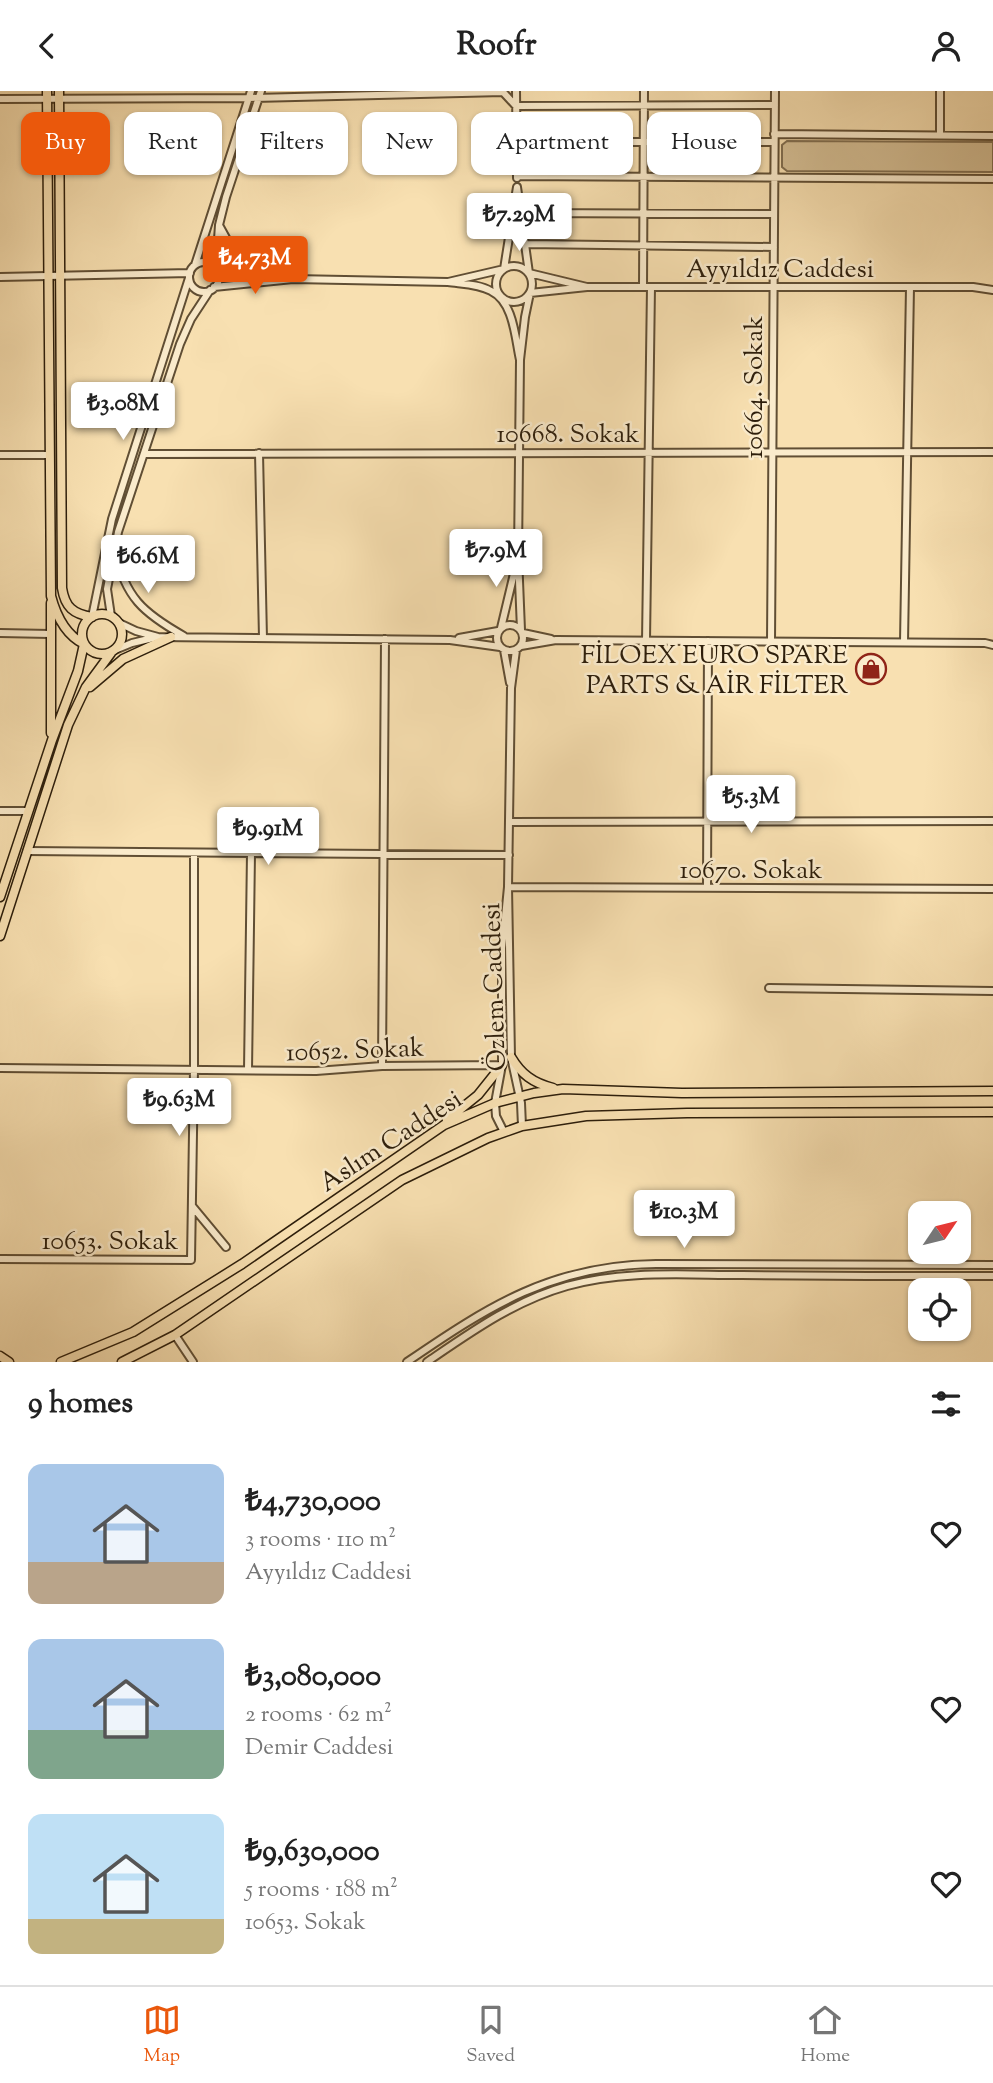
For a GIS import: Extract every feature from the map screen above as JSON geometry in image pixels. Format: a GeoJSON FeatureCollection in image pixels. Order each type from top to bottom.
{"type":"FeatureCollection","features":[{"type":"Feature","properties":{"kind":"main road"},"geometry":{"type":"LineString","coordinates":[[47,95],[51,740]]}},
{"type":"Feature","properties":{"kind":"main road"},"geometry":{"type":"LineString","coordinates":[[0,936],[62,741],[93,675],[122,637],[119,622],[111,616],[80,615],[69,608],[62,588],[59,95]]}},
{"type":"Feature","properties":{"kind":"main road"},"geometry":{"type":"LineString","coordinates":[[51,596],[64,626],[74,637],[96,654],[113,652]]}},
{"type":"Feature","properties":{"kind":"main road"},"geometry":{"type":"LineString","coordinates":[[0,897],[51,740],[78,671],[84,644],[83,629],[92,617]]}},
{"type":"Feature","properties":{"kind":"main road"},"geometry":{"type":"LineString","coordinates":[[79,700],[122,659],[171,637]]}},
{"type":"Feature","properties":{"kind":"main road"},"geometry":{"type":"LineString","coordinates":[[511,1057],[529,1079],[563,1089]]}},
{"type":"Feature","properties":{"kind":"main road"},"geometry":{"type":"LineString","coordinates":[[433,1133],[478,1095],[502,1065]]}},
{"type":"Feature","properties":{"kind":"main road","name":"Aslım Caddesi"},"geometry":{"type":"LineString","coordinates":[[61,1362],[133,1332],[171,1310],[433,1133],[463,1116],[495,1103],[563,1089],[682,1093],[993,1089]]}},
{"type":"Feature","properties":{"kind":"main road","name":"Aslım Caddesi"},"geometry":{"type":"LineString","coordinates":[[122,1362],[175,1335],[402,1180],[522,1126],[586,1116],[993,1112]]}},
{"type":"Feature","properties":{"kind":"main road"},"geometry":{"type":"LineString","coordinates":[[0,1356],[9,1362]]}},
{"type":"Feature","properties":{"kind":"street"},"geometry":{"type":"LineString","coordinates":[[516,91],[516,112]]}},
{"type":"Feature","properties":{"kind":"street"},"geometry":{"type":"LineString","coordinates":[[644,91],[644,245],[650,452],[646,641]]}},
{"type":"Feature","properties":{"kind":"street","name":"10664. Sokak"},"geometry":{"type":"LineString","coordinates":[[771,642],[775,91]]}},
{"type":"Feature","properties":{"kind":"street"},"geometry":{"type":"LineString","coordinates":[[940,91],[940,135]]}},
{"type":"Feature","properties":{"kind":"street"},"geometry":{"type":"LineString","coordinates":[[0,99],[47,95],[503,92],[516,106],[775,105]]}},
{"type":"Feature","properties":{"kind":"street"},"geometry":{"type":"LineString","coordinates":[[92,617],[112,519],[250,94]]}},
{"type":"Feature","properties":{"kind":"street"},"geometry":{"type":"LineString","coordinates":[[111,616],[107,589],[114,548],[180,344],[191,319],[218,280],[219,225],[229,185],[260,94]]}},
{"type":"Feature","properties":{"kind":"street"},"geometry":{"type":"LineString","coordinates":[[633,142],[993,136]]}},
{"type":"Feature","properties":{"kind":"street"},"geometry":{"type":"LineString","coordinates":[[520,360],[511,319],[496,283],[504,269],[517,176],[993,179]]}},
{"type":"Feature","properties":{"kind":"street"},"geometry":{"type":"LineString","coordinates":[[517,187],[529,273],[533,283],[525,317],[520,360],[518,556],[524,639],[519,648]]}},
{"type":"Feature","properties":{"kind":"street"},"geometry":{"type":"LineString","coordinates":[[522,212],[774,214]]}},
{"type":"Feature","properties":{"kind":"street"},"geometry":{"type":"LineString","coordinates":[[219,225],[237,258],[251,270],[264,275]]}},
{"type":"Feature","properties":{"kind":"street"},"geometry":{"type":"LineString","coordinates":[[526,244],[774,247]]}},
{"type":"Feature","properties":{"kind":"street"},"geometry":{"type":"LineString","coordinates":[[195,265],[205,262],[217,269],[293,279],[448,282],[490,289],[517,302],[530,293]]}},
{"type":"Feature","properties":{"kind":"street"},"geometry":{"type":"LineString","coordinates":[[448,282],[514,266],[529,273]]}},
{"type":"Feature","properties":{"kind":"street","name":"Ayyıldız Caddesi"},"geometry":{"type":"LineString","coordinates":[[529,273],[587,287]]}},
{"type":"Feature","properties":{"kind":"street"},"geometry":{"type":"LineString","coordinates":[[0,277],[190,275]]}},
{"type":"Feature","properties":{"kind":"street"},"geometry":{"type":"LineString","coordinates":[[190,275],[197,289],[293,279]]}},
{"type":"Feature","properties":{"kind":"street","name":"Ayyıldız Caddesi"},"geometry":{"type":"LineString","coordinates":[[973,287],[993,283]]}},
{"type":"Feature","properties":{"kind":"street","name":"Ayyıldız Caddesi"},"geometry":{"type":"LineString","coordinates":[[530,293],[587,287],[973,287],[993,290]]}},
{"type":"Feature","properties":{"kind":"street"},"geometry":{"type":"LineString","coordinates":[[904,642],[910,287]]}},
{"type":"Feature","properties":{"kind":"street","name":"10668. Sokak"},"geometry":{"type":"LineString","coordinates":[[144,454],[993,452]]}},
{"type":"Feature","properties":{"kind":"street"},"geometry":{"type":"LineString","coordinates":[[259,453],[263,638]]}},
{"type":"Feature","properties":{"kind":"street"},"geometry":{"type":"LineString","coordinates":[[0,455],[50,454]]}},
{"type":"Feature","properties":{"kind":"street"},"geometry":{"type":"LineString","coordinates":[[114,548],[123,580],[133,599],[154,619],[185,637]]}},
{"type":"Feature","properties":{"kind":"street"},"geometry":{"type":"LineString","coordinates":[[502,649],[497,639],[518,556]]}},
{"type":"Feature","properties":{"kind":"street"},"geometry":{"type":"LineString","coordinates":[[119,622],[135,631],[158,637]]}},
{"type":"Feature","properties":{"kind":"street"},"geometry":{"type":"LineString","coordinates":[[450,640],[514,625],[522,632],[556,640],[993,643]]}},
{"type":"Feature","properties":{"kind":"street"},"geometry":{"type":"LineString","coordinates":[[0,633],[50,633]]}},
{"type":"Feature","properties":{"kind":"street"},"geometry":{"type":"LineString","coordinates":[[113,652],[132,643],[158,637],[450,640],[502,649],[556,640]]}},
{"type":"Feature","properties":{"kind":"street"},"geometry":{"type":"LineString","coordinates":[[382,1066],[385,639]]}},
{"type":"Feature","properties":{"kind":"street"},"geometry":{"type":"LineString","coordinates":[[707,888],[708,641]]}},
{"type":"Feature","properties":{"kind":"street","name":"Özlem Caddesi"},"geometry":{"type":"LineString","coordinates":[[510,688],[519,648]]}},
{"type":"Feature","properties":{"kind":"street","name":"Özlem Caddesi"},"geometry":{"type":"LineString","coordinates":[[502,649],[510,688],[508,887],[511,1057],[520,1096],[522,1126]]}},
{"type":"Feature","properties":{"kind":"street"},"geometry":{"type":"LineString","coordinates":[[0,811],[27,811]]}},
{"type":"Feature","properties":{"kind":"street"},"geometry":{"type":"LineString","coordinates":[[509,822],[993,821]]}},
{"type":"Feature","properties":{"kind":"street"},"geometry":{"type":"LineString","coordinates":[[27,851],[509,856]]}},
{"type":"Feature","properties":{"kind":"street","name":"10653. Sokak"},"geometry":{"type":"LineString","coordinates":[[0,1259],[191,1260],[194,853]]}},
{"type":"Feature","properties":{"kind":"street"},"geometry":{"type":"LineString","coordinates":[[248,1070],[251,853]]}},
{"type":"Feature","properties":{"kind":"street","name":"Özlem Caddesi"},"geometry":{"type":"LineString","coordinates":[[504,1132],[496,1116],[495,1103],[502,1065],[502,949],[508,887]]}},
{"type":"Feature","properties":{"kind":"street","name":"10670. Sokak"},"geometry":{"type":"LineString","coordinates":[[508,887],[993,889]]}},
{"type":"Feature","properties":{"kind":"street"},"geometry":{"type":"LineString","coordinates":[[769,988],[993,991]]}},
{"type":"Feature","properties":{"kind":"street","name":"10652. Sokak"},"geometry":{"type":"LineString","coordinates":[[0,1068],[316,1070],[382,1066],[502,1065]]}},
{"type":"Feature","properties":{"kind":"street"},"geometry":{"type":"LineString","coordinates":[[192,1206],[226,1247]]}},
{"type":"Feature","properties":{"kind":"street"},"geometry":{"type":"LineString","coordinates":[[407,1362],[496,1304],[545,1283],[600,1268],[656,1264],[993,1265]]}},
{"type":"Feature","properties":{"kind":"street"},"geometry":{"type":"LineString","coordinates":[[427,1362],[510,1309],[554,1290],[595,1280],[654,1275],[993,1276]]}},
{"type":"Feature","properties":{"kind":"street"},"geometry":{"type":"LineString","coordinates":[[175,1335],[193,1362]]}},
{"type":"Feature","properties":{"kind":"shaded area"},"geometry":{"type":"Polygon","coordinates":[[[787,141],[993,142],[993,172],[787,171],[782,167],[782,145],[787,141]]]}},
{"type":"Feature","properties":{"kind":"place","name":"FİLOEX EURO SPARE PARTS & AİR FİLTER"},"geometry":{"type":"Point","coordinates":[871,669]}}]}
